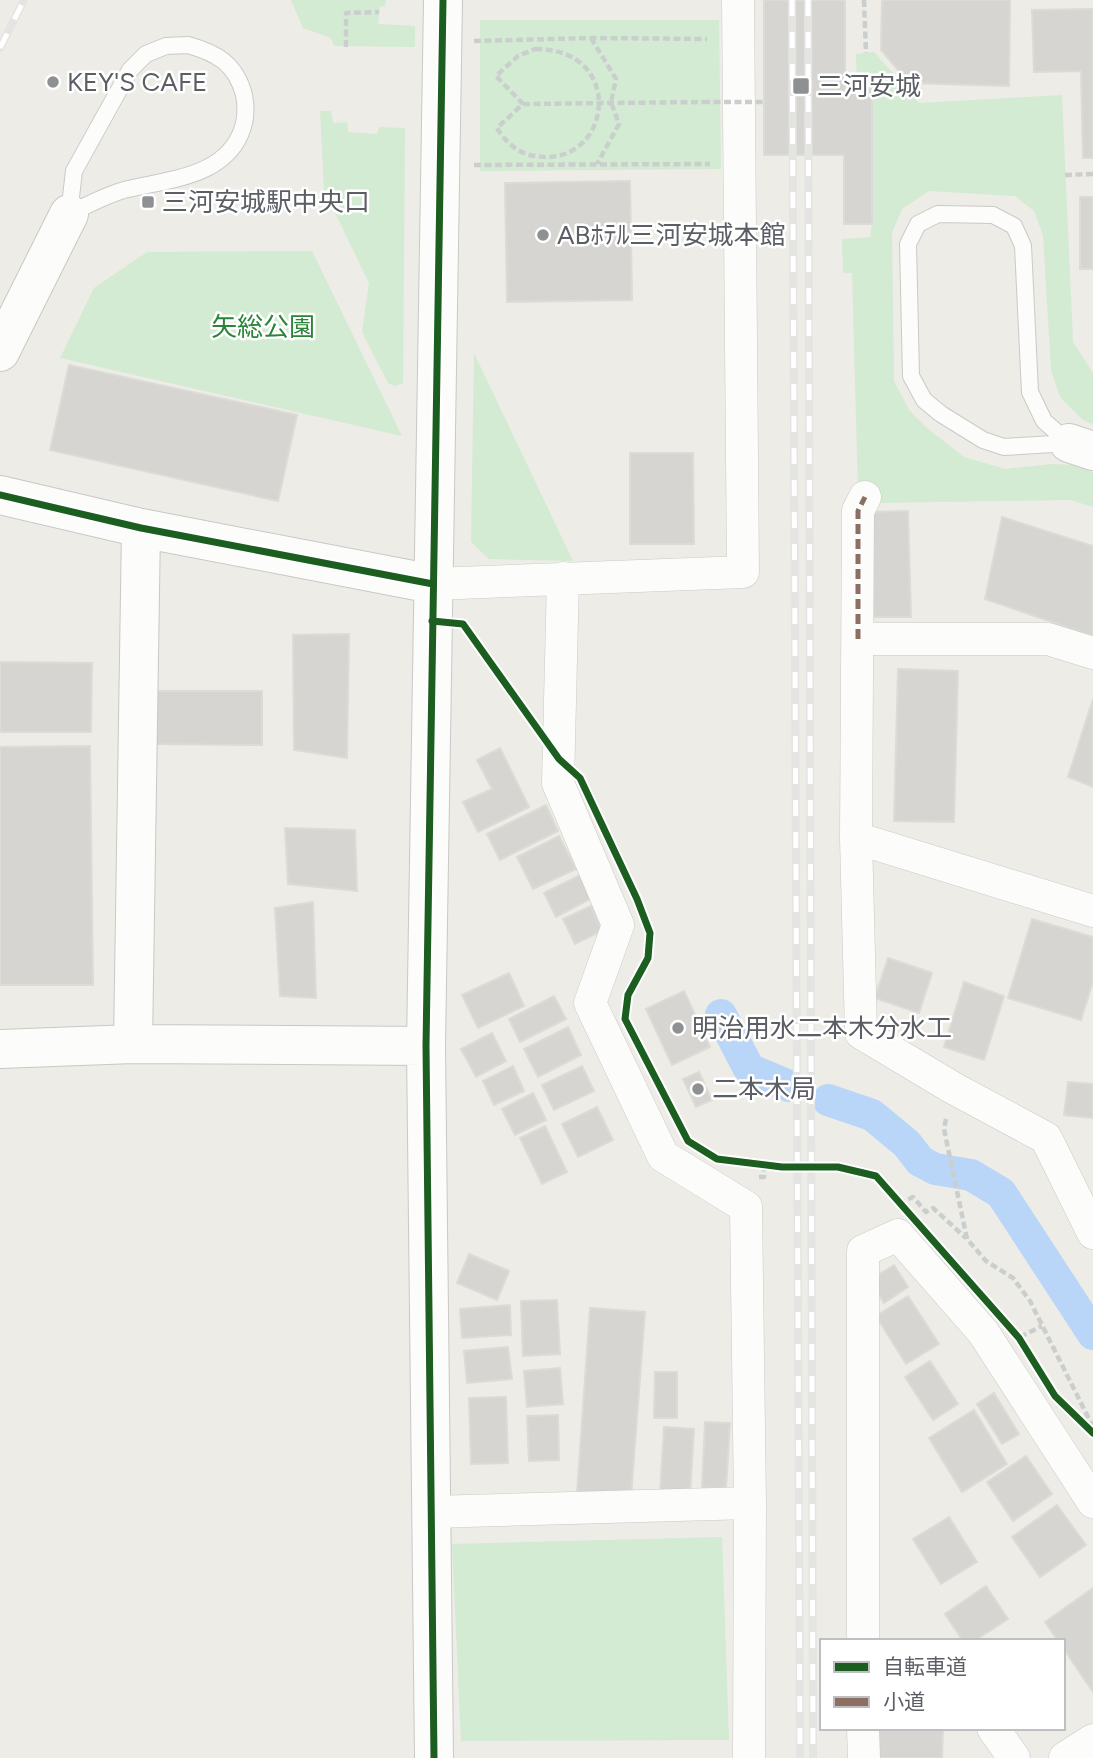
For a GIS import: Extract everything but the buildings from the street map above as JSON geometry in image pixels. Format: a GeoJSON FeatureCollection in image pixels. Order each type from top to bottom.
{"type":"FeatureCollection","features":[{"type":"Feature","properties":{"kind":"street"},"geometry":{"type":"LineString","coordinates":[[434,1758],[426,1046],[443,0]]}},
{"type":"Feature","properties":{"kind":"street"},"geometry":{"type":"LineString","coordinates":[[0,495],[141,528],[433,584],[743,572],[738,0]]}},
{"type":"Feature","properties":{"kind":"street"},"geometry":{"type":"LineString","coordinates":[[0,352],[69,214]]}},
{"type":"Feature","properties":{"kind":"street"},"geometry":{"type":"LineString","coordinates":[[865,497],[858,511],[856,838],[861,1034],[1046,1138],[1093,1233]]}},
{"type":"Feature","properties":{"kind":"street"},"geometry":{"type":"LineString","coordinates":[[133,1044],[141,528]]}},
{"type":"Feature","properties":{"kind":"street"},"geometry":{"type":"LineString","coordinates":[[563,578],[558,783],[618,925],[590,1003],[663,1156],[746,1207],[750,1503],[749,1758]]}},
{"type":"Feature","properties":{"kind":"street"},"geometry":{"type":"LineString","coordinates":[[858,639],[1048,639],[1093,653]]}},
{"type":"Feature","properties":{"kind":"street"},"geometry":{"type":"LineString","coordinates":[[856,838],[1093,911]]}},
{"type":"Feature","properties":{"kind":"street"},"geometry":{"type":"LineString","coordinates":[[0,1049],[133,1044],[426,1046]]}},
{"type":"Feature","properties":{"kind":"street"},"geometry":{"type":"LineString","coordinates":[[863,1639],[863,1251],[898,1235],[984,1332],[1093,1502]]}},
{"type":"Feature","properties":{"kind":"street"},"geometry":{"type":"LineString","coordinates":[[432,1512],[750,1503]]}},
{"type":"Feature","properties":{"kind":"street"},"geometry":{"type":"LineString","coordinates":[[863,1730],[864,1758]]}},
{"type":"Feature","properties":{"kind":"street"},"geometry":{"type":"LineString","coordinates":[[994,1730],[1014,1758]]}},
{"type":"Feature","properties":{"kind":"street"},"geometry":{"type":"LineString","coordinates":[[1065,1758],[1093,1740]]}},
{"type":"Feature","properties":{"kind":"lane"},"geometry":{"type":"LineString","coordinates":[[188,45],[209,51],[227,64],[239,80],[245,99],[245,119],[239,138],[228,155],[212,167],[151,186],[127,189],[69,214],[74,171],[130,70],[146,54],[166,46],[188,45]]}},
{"type":"Feature","properties":{"kind":"lane"},"geometry":{"type":"LineString","coordinates":[[938,214],[979,214],[993,215],[1014,226],[1023,246],[1030,392],[1044,421],[1081,447],[1004,447],[983,440],[924,400],[911,376],[908,244],[918,224],[938,214]]}},
{"type":"Feature","properties":{"kind":"path"},"geometry":{"type":"LineString","coordinates":[[864,0],[866,53]]}},
{"type":"Feature","properties":{"kind":"path"},"geometry":{"type":"LineString","coordinates":[[346,47],[346,13],[379,12]]}},
{"type":"Feature","properties":{"kind":"path"},"geometry":{"type":"LineString","coordinates":[[591,38],[616,79],[611,102],[619,124],[597,164]]}},
{"type":"Feature","properties":{"kind":"path"},"geometry":{"type":"LineString","coordinates":[[469,41],[738,39]]}},
{"type":"Feature","properties":{"kind":"path"},"geometry":{"type":"LineString","coordinates":[[523,104],[496,76],[518,56],[535,49],[554,49],[571,55],[586,66],[596,82],[600,102],[598,118],[579,147],[563,155],[546,158],[529,155],[513,147],[497,128],[523,104],[600,102],[764,102]]}},
{"type":"Feature","properties":{"kind":"path"},"geometry":{"type":"LineString","coordinates":[[472,152],[472,165],[739,164]]}},
{"type":"Feature","properties":{"kind":"path"},"geometry":{"type":"LineString","coordinates":[[1065,175],[1093,174]]}},
{"type":"Feature","properties":{"kind":"path"},"geometry":{"type":"LineString","coordinates":[[944,1129],[967,1239]]}},
{"type":"Feature","properties":{"kind":"path"},"geometry":{"type":"LineString","coordinates":[[729,1161],[782,1167]]}},
{"type":"Feature","properties":{"kind":"path"},"geometry":{"type":"LineString","coordinates":[[748,1176],[764,1177],[764,1165]]}},
{"type":"Feature","properties":{"kind":"path"},"geometry":{"type":"LineString","coordinates":[[838,1167],[876,1177],[910,1213]]}},
{"type":"Feature","properties":{"kind":"path"},"geometry":{"type":"LineString","coordinates":[[901,1203],[913,1197],[926,1212],[933,1208],[967,1239],[986,1261],[1013,1278],[1030,1301],[1093,1427]]}},
{"type":"Feature","properties":{"kind":"path"},"geometry":{"type":"LineString","coordinates":[[1010,1327],[1019,1338],[1042,1326]]}},
{"type":"Feature","properties":{"kind":"green space"},"geometry":{"type":"Polygon","coordinates":[[[291,0],[386,0],[385,6],[380,7],[378,24],[415,26],[415,47],[334,46],[331,38],[303,28],[291,0]]]}},
{"type":"Feature","properties":{"kind":"green space"},"geometry":{"type":"Polygon","coordinates":[[[480,20],[719,20],[721,169],[480,171],[480,20]]]}},
{"type":"Feature","properties":{"kind":"green space"},"geometry":{"type":"Polygon","coordinates":[[[874,52],[919,103],[1062,95],[1073,342],[1093,373],[1093,424],[1083,420],[1060,397],[1051,370],[1043,235],[1034,211],[1015,196],[929,191],[902,209],[892,233],[894,381],[909,410],[964,457],[1005,469],[1052,464],[1074,465],[1093,472],[1093,507],[1071,500],[874,503],[858,493],[852,273],[843,273],[842,239],[870,237],[872,89],[857,88],[856,54],[874,52]]]}},
{"type":"Feature","properties":{"kind":"green space"},"geometry":{"type":"Polygon","coordinates":[[[320,111],[331,111],[333,123],[347,122],[348,132],[377,134],[379,127],[405,128],[403,383],[395,386],[388,383],[362,332],[369,283],[324,190],[320,111]]]}},
{"type":"Feature","properties":{"kind":"green space","name":"矢総公園"},"geometry":{"type":"Polygon","coordinates":[[[312,251],[402,436],[60,358],[94,288],[147,252],[312,251]]]}},
{"type":"Feature","properties":{"kind":"green space"},"geometry":{"type":"Polygon","coordinates":[[[474,353],[573,561],[489,559],[471,542],[474,353]]]}},
{"type":"Feature","properties":{"kind":"green space"},"geometry":{"type":"Polygon","coordinates":[[[722,1537],[729,1740],[461,1741],[452,1544],[722,1537]]]}},
{"type":"Feature","properties":{"kind":"waterway"},"geometry":{"type":"LineString","coordinates":[[721,1015],[749,1069],[789,1086]]}},
{"type":"Feature","properties":{"kind":"waterway"},"geometry":{"type":"LineString","coordinates":[[828,1100],[872,1115],[907,1144],[920,1161],[935,1169],[971,1175],[1001,1193],[1093,1334]]}},
{"type":"Feature","properties":{"kind":"railway"},"geometry":{"type":"LineString","coordinates":[[0,48],[24,0]]}},
{"type":"Feature","properties":{"kind":"railway"},"geometry":{"type":"LineString","coordinates":[[792,0],[800,1758]]}},
{"type":"Feature","properties":{"kind":"railway"},"geometry":{"type":"LineString","coordinates":[[808,0],[813,1758]]}},
{"type":"Feature","properties":{"kind":"marked path"},"geometry":{"type":"LineString","coordinates":[[858,639],[858,511],[865,497]]}},
{"type":"Feature","properties":{"kind":"cycle path"},"geometry":{"type":"LineString","coordinates":[[434,1758],[426,1046],[443,0]]}},
{"type":"Feature","properties":{"kind":"cycle path"},"geometry":{"type":"LineString","coordinates":[[0,495],[141,528],[433,584]]}},
{"type":"Feature","properties":{"kind":"cycle path"},"geometry":{"type":"LineString","coordinates":[[432,621],[463,624],[559,759],[580,778],[637,899],[650,933],[648,958],[628,995],[625,1019],[688,1141],[717,1159],[782,1167],[838,1167],[876,1176],[1019,1338],[1055,1396],[1093,1433]]}},
{"type":"Feature","properties":{"kind":"place","name":"KEY'S CAFE"},"geometry":{"type":"Point","coordinates":[53,82]}},
{"type":"Feature","properties":{"kind":"place","name":"三河安城"},"geometry":{"type":"Point","coordinates":[801,86]}},
{"type":"Feature","properties":{"kind":"place","name":"三河安城駅中央口"},"geometry":{"type":"Point","coordinates":[148,202]}},
{"type":"Feature","properties":{"kind":"place","name":"ABﾎﾃﾙ三河安城本館"},"geometry":{"type":"Point","coordinates":[543,235]}},
{"type":"Feature","properties":{"kind":"place","name":"明治用水二本木分水工"},"geometry":{"type":"Point","coordinates":[678,1028]}},
{"type":"Feature","properties":{"kind":"place","name":"二本木局"},"geometry":{"type":"Point","coordinates":[698,1089]}}]}
